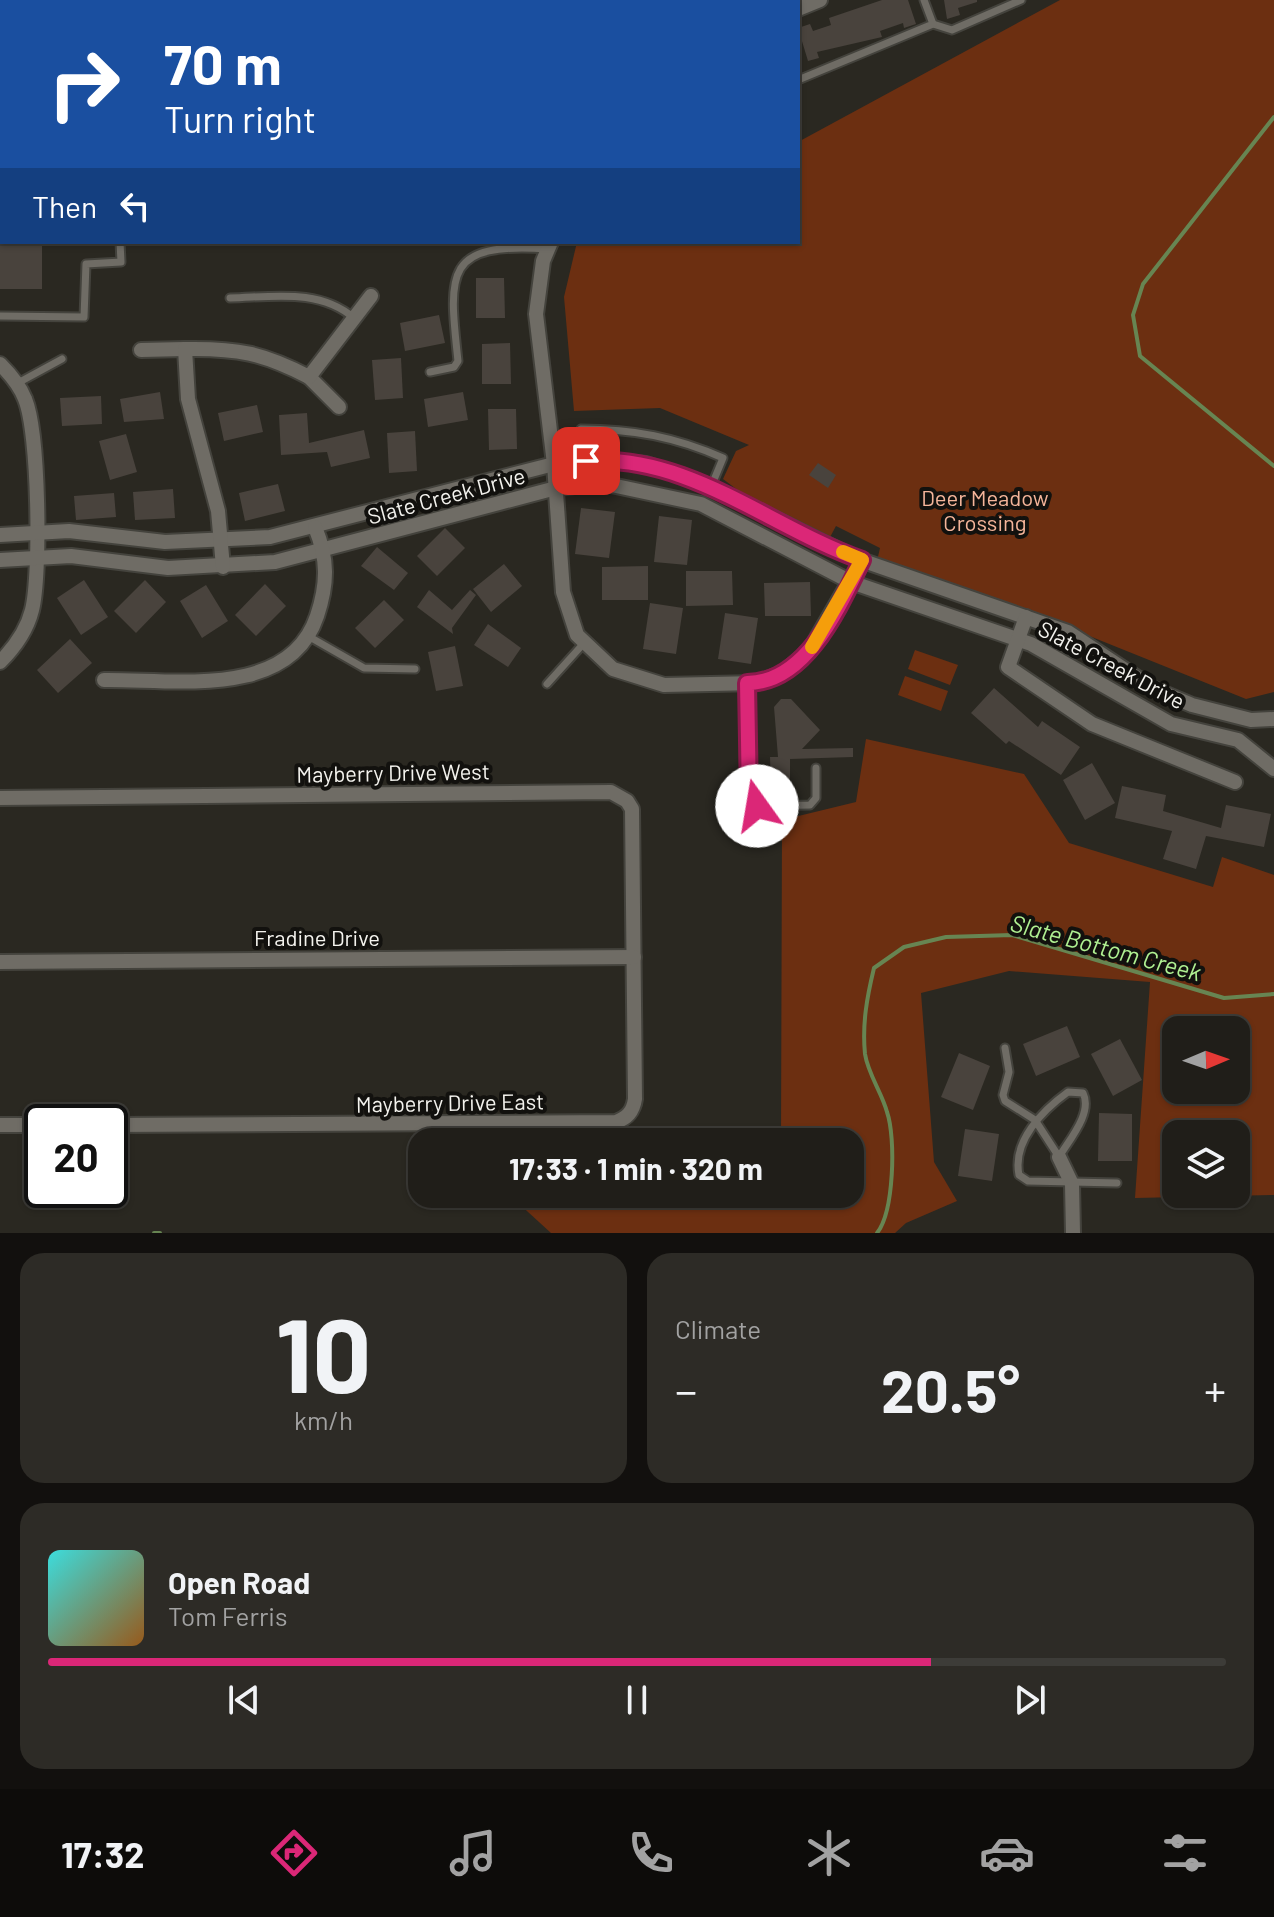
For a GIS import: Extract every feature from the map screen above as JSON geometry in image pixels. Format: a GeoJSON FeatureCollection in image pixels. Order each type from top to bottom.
{"type":"FeatureCollection","features":[{"type":"Feature","properties":{"kind":"street"},"geometry":{"type":"LineString","coordinates":[[800,8],[820,0]]}},
{"type":"Feature","properties":{"kind":"street"},"geometry":{"type":"LineString","coordinates":[[550,246],[543,261],[536,314],[554,464],[563,592],[577,635],[613,669],[664,685],[747,683],[783,673],[810,650],[862,560]]}},
{"type":"Feature","properties":{"kind":"street"},"geometry":{"type":"LineString","coordinates":[[309,377],[371,296]]}},
{"type":"Feature","properties":{"kind":"street"},"geometry":{"type":"LineString","coordinates":[[185,349],[188,399],[218,511],[223,567]]}},
{"type":"Feature","properties":{"kind":"street"},"geometry":{"type":"LineString","coordinates":[[141,350],[243,350],[276,360],[309,377],[339,407]]}},
{"type":"Feature","properties":{"kind":"street"},"geometry":{"type":"LineString","coordinates":[[0,364],[25,399],[34,440],[36,530],[32,610],[21,636],[0,662]]}},
{"type":"Feature","properties":{"kind":"street","name":"Slate Creek Drive"},"geometry":{"type":"LineString","coordinates":[[0,535],[36,530],[165,542],[221,542],[270,537],[554,464],[586,461],[646,464],[711,487],[862,560],[1068,632],[1154,689],[1192,705],[1251,720],[1274,719]]}},
{"type":"Feature","properties":{"kind":"street","name":"Slate Creek Drive"},"geometry":{"type":"LineString","coordinates":[[0,560],[35,555],[71,556],[168,568],[275,562],[556,488],[602,483],[701,504],[851,582],[1017,640],[1171,724],[1238,740],[1274,769]]}},
{"type":"Feature","properties":{"kind":"street"},"geometry":{"type":"LineString","coordinates":[[104,680],[256,676],[280,665],[300,649],[322,600],[327,571],[324,550],[315,527]]}},
{"type":"Feature","properties":{"kind":"street"},"geometry":{"type":"LineString","coordinates":[[1026,617],[1008,667],[1092,724],[1235,782]]}},
{"type":"Feature","properties":{"kind":"street","name":"Mayberry Drive West"},"geometry":{"type":"LineString","coordinates":[[0,798],[611,792],[627,801],[634,818],[634,957]]}},
{"type":"Feature","properties":{"kind":"street","name":"Fradine Drive"},"geometry":{"type":"LineString","coordinates":[[0,962],[634,957]]}},
{"type":"Feature","properties":{"kind":"street","name":"Mayberry Drive East"},"geometry":{"type":"LineString","coordinates":[[128,1125],[616,1122],[630,1113],[634,1105],[634,957]]}},
{"type":"Feature","properties":{"kind":"street"},"geometry":{"type":"LineString","coordinates":[[0,1125],[24,1125]]}},
{"type":"Feature","properties":{"kind":"street"},"geometry":{"type":"LineString","coordinates":[[1059,1157],[1072,1184],[1073,1233]]}},
{"type":"Feature","properties":{"kind":"lane"},"geometry":{"type":"LineString","coordinates":[[924,0],[933,24]]}},
{"type":"Feature","properties":{"kind":"lane"},"geometry":{"type":"LineString","coordinates":[[800,79],[933,24],[952,30],[1021,0]]}},
{"type":"Feature","properties":{"kind":"lane"},"geometry":{"type":"LineString","coordinates":[[0,316],[84,317],[86,264],[121,262],[120,244]]}},
{"type":"Feature","properties":{"kind":"lane"},"geometry":{"type":"LineString","coordinates":[[430,372],[454,367],[458,361],[452,286],[469,258],[498,247],[550,246]]}},
{"type":"Feature","properties":{"kind":"lane"},"geometry":{"type":"LineString","coordinates":[[230,298],[314,296],[342,308],[354,318]]}},
{"type":"Feature","properties":{"kind":"lane"},"geometry":{"type":"LineString","coordinates":[[16,384],[62,359]]}},
{"type":"Feature","properties":{"kind":"lane"},"geometry":{"type":"LineString","coordinates":[[586,461],[581,429],[625,429],[664,436],[723,458],[711,487]]}},
{"type":"Feature","properties":{"kind":"lane"},"geometry":{"type":"LineString","coordinates":[[308,636],[364,668],[415,669]]}},
{"type":"Feature","properties":{"kind":"lane"},"geometry":{"type":"LineString","coordinates":[[547,684],[585,642]]}},
{"type":"Feature","properties":{"kind":"lane"},"geometry":{"type":"LineString","coordinates":[[747,683],[749,798],[757,806],[810,805],[816,798],[816,768]]}},
{"type":"Feature","properties":{"kind":"lane"},"geometry":{"type":"LineString","coordinates":[[1005,1048],[1009,1072],[1003,1095],[1005,1101],[1035,1120],[1059,1157],[1086,1109],[1083,1093],[1068,1092],[1035,1120],[1018,1157],[1019,1175],[1028,1181],[1117,1183]]}},
{"type":"Feature","properties":{"kind":"green space","name":"Deer Meadow Crossing"},"geometry":{"type":"Polygon","coordinates":[[[1060,0],[1274,0],[1274,692],[1246,699],[1007,603],[877,561],[880,548],[836,526],[829,539],[756,504],[723,479],[736,451],[749,445],[660,408],[574,411],[564,297],[577,244],[800,244],[800,141],[1060,0]]]}},
{"type":"Feature","properties":{"kind":"green space"},"geometry":{"type":"Polygon","coordinates":[[[915,650],[958,665],[950,685],[908,669],[915,650]]]}},
{"type":"Feature","properties":{"kind":"green space"},"geometry":{"type":"Polygon","coordinates":[[[905,676],[948,691],[941,711],[898,695],[905,676]]]}},
{"type":"Feature","properties":{"kind":"green space"},"geometry":{"type":"Polygon","coordinates":[[[866,739],[1024,774],[1069,843],[1213,887],[1222,857],[1274,875],[1274,1195],[1250,1196],[1250,1120],[1162,1120],[1162,1197],[1135,1198],[1150,982],[1009,971],[921,993],[934,1162],[957,1201],[906,1223],[895,1233],[551,1233],[524,1208],[864,1208],[864,1128],[781,1128],[782,820],[856,802],[866,739]]]}},
{"type":"Feature","properties":{"kind":"building"},"geometry":{"type":"Polygon","coordinates":[[[882,0],[908,0],[916,24],[904,28],[903,23],[880,31],[882,37],[817,52],[819,58],[808,61],[800,27],[810,24],[813,31],[831,25],[829,18],[882,0]]]}},
{"type":"Feature","properties":{"kind":"building"},"geometry":{"type":"Polygon","coordinates":[[[944,0],[977,2],[958,8],[960,15],[947,19],[944,0]]]}},
{"type":"Feature","properties":{"kind":"building"},"geometry":{"type":"Polygon","coordinates":[[[0,244],[42,244],[42,289],[0,289],[0,244]]]}},
{"type":"Feature","properties":{"kind":"building"},"geometry":{"type":"Polygon","coordinates":[[[476,278],[504,278],[505,318],[476,318],[476,278]]]}},
{"type":"Feature","properties":{"kind":"building"},"geometry":{"type":"Polygon","coordinates":[[[439,315],[445,343],[405,351],[400,323],[439,315]]]}},
{"type":"Feature","properties":{"kind":"building"},"geometry":{"type":"Polygon","coordinates":[[[510,343],[511,384],[482,384],[482,344],[510,343]]]}},
{"type":"Feature","properties":{"kind":"building"},"geometry":{"type":"Polygon","coordinates":[[[401,358],[403,398],[375,400],[372,360],[401,358]]]}},
{"type":"Feature","properties":{"kind":"building"},"geometry":{"type":"Polygon","coordinates":[[[160,392],[164,419],[124,422],[120,399],[160,392]]]}},
{"type":"Feature","properties":{"kind":"building"},"geometry":{"type":"Polygon","coordinates":[[[463,392],[468,420],[428,427],[424,399],[463,392]]]}},
{"type":"Feature","properties":{"kind":"building"},"geometry":{"type":"Polygon","coordinates":[[[101,396],[102,424],[62,426],[60,398],[101,396]]]}},
{"type":"Feature","properties":{"kind":"building"},"geometry":{"type":"Polygon","coordinates":[[[257,405],[263,432],[224,441],[218,413],[257,405]]]}},
{"type":"Feature","properties":{"kind":"building"},"geometry":{"type":"Polygon","coordinates":[[[488,409],[516,409],[517,449],[489,450],[488,409]]]}},
{"type":"Feature","properties":{"kind":"building"},"geometry":{"type":"Polygon","coordinates":[[[307,413],[309,443],[364,430],[370,458],[331,467],[327,452],[281,455],[279,415],[307,413]]]}},
{"type":"Feature","properties":{"kind":"building"},"geometry":{"type":"Polygon","coordinates":[[[415,431],[417,471],[389,473],[387,433],[415,431]]]}},
{"type":"Feature","properties":{"kind":"building"},"geometry":{"type":"Polygon","coordinates":[[[126,434],[137,472],[110,480],[99,441],[126,434]]]}},
{"type":"Feature","properties":{"kind":"building"},"geometry":{"type":"Polygon","coordinates":[[[818,463],[836,475],[828,488],[809,475],[818,463]]]}},
{"type":"Feature","properties":{"kind":"building"},"geometry":{"type":"Polygon","coordinates":[[[278,484],[285,511],[245,521],[239,493],[278,484]]]}},
{"type":"Feature","properties":{"kind":"building"},"geometry":{"type":"Polygon","coordinates":[[[173,489],[175,518],[135,520],[133,492],[173,489]]]}},
{"type":"Feature","properties":{"kind":"building"},"geometry":{"type":"Polygon","coordinates":[[[114,493],[116,517],[76,520],[74,496],[114,493]]]}},
{"type":"Feature","properties":{"kind":"building"},"geometry":{"type":"Polygon","coordinates":[[[581,508],[615,512],[609,558],[575,554],[581,508]]]}},
{"type":"Feature","properties":{"kind":"building"},"geometry":{"type":"Polygon","coordinates":[[[659,516],[692,520],[687,565],[654,562],[659,516]]]}},
{"type":"Feature","properties":{"kind":"building"},"geometry":{"type":"Polygon","coordinates":[[[445,528],[465,548],[437,576],[417,556],[445,528]]]}},
{"type":"Feature","properties":{"kind":"building"},"geometry":{"type":"Polygon","coordinates":[[[377,547],[408,573],[394,590],[361,566],[377,547]]]}},
{"type":"Feature","properties":{"kind":"building"},"geometry":{"type":"Polygon","coordinates":[[[504,564],[522,586],[491,612],[473,589],[504,564]]]}},
{"type":"Feature","properties":{"kind":"building"},"geometry":{"type":"Polygon","coordinates":[[[648,566],[648,600],[602,600],[602,567],[648,566]]]}},
{"type":"Feature","properties":{"kind":"building"},"geometry":{"type":"Polygon","coordinates":[[[686,571],[732,571],[733,605],[686,606],[686,571]]]}},
{"type":"Feature","properties":{"kind":"building"},"geometry":{"type":"Polygon","coordinates":[[[84,580],[108,617],[81,635],[57,598],[84,580]]]}},
{"type":"Feature","properties":{"kind":"building"},"geometry":{"type":"Polygon","coordinates":[[[145,580],[166,602],[136,633],[114,611],[145,580]]]}},
{"type":"Feature","properties":{"kind":"building"},"geometry":{"type":"Polygon","coordinates":[[[810,582],[811,616],[765,616],[764,583],[810,582]]]}},
{"type":"Feature","properties":{"kind":"building"},"geometry":{"type":"Polygon","coordinates":[[[265,584],[286,606],[256,636],[235,615],[265,584]]]}},
{"type":"Feature","properties":{"kind":"building"},"geometry":{"type":"Polygon","coordinates":[[[206,585],[228,621],[202,638],[180,601],[206,585]]]}},
{"type":"Feature","properties":{"kind":"building"},"geometry":{"type":"Polygon","coordinates":[[[429,590],[452,610],[470,590],[476,595],[452,628],[453,634],[417,607],[429,590]]]}},
{"type":"Feature","properties":{"kind":"building"},"geometry":{"type":"Polygon","coordinates":[[[384,600],[404,620],[375,648],[355,628],[384,600]]]}},
{"type":"Feature","properties":{"kind":"building"},"geometry":{"type":"Polygon","coordinates":[[[650,603],[683,608],[676,654],[643,649],[650,603]]]}},
{"type":"Feature","properties":{"kind":"building"},"geometry":{"type":"Polygon","coordinates":[[[725,613],[758,618],[751,664],[718,659],[725,613]]]}},
{"type":"Feature","properties":{"kind":"building"},"geometry":{"type":"Polygon","coordinates":[[[488,624],[521,648],[508,667],[474,645],[488,624]]]}},
{"type":"Feature","properties":{"kind":"building"},"geometry":{"type":"Polygon","coordinates":[[[70,639],[92,663],[58,693],[37,670],[70,639]]]}},
{"type":"Feature","properties":{"kind":"building"},"geometry":{"type":"Polygon","coordinates":[[[455,646],[463,686],[436,691],[428,652],[455,646]]]}},
{"type":"Feature","properties":{"kind":"building"},"geometry":{"type":"Polygon","coordinates":[[[994,688],[1038,727],[1042,721],[1080,747],[1061,775],[1009,741],[1006,744],[971,713],[994,688]]]}},
{"type":"Feature","properties":{"kind":"building"},"geometry":{"type":"Polygon","coordinates":[[[781,699],[791,699],[820,730],[802,749],[853,748],[853,757],[790,759],[790,787],[771,787],[770,757],[778,757],[774,707],[781,699]]]}},
{"type":"Feature","properties":{"kind":"building"},"geometry":{"type":"Polygon","coordinates":[[[1092,763],[1115,803],[1085,820],[1063,780],[1092,763]]]}},
{"type":"Feature","properties":{"kind":"building"},"geometry":{"type":"Polygon","coordinates":[[[1122,786],[1166,795],[1163,811],[1221,828],[1226,805],[1271,814],[1264,847],[1206,836],[1196,869],[1163,859],[1172,831],[1115,818],[1122,786]]]}},
{"type":"Feature","properties":{"kind":"building"},"geometry":{"type":"Polygon","coordinates":[[[1067,1026],[1080,1057],[1036,1076],[1023,1044],[1067,1026]]]}},
{"type":"Feature","properties":{"kind":"building"},"geometry":{"type":"Polygon","coordinates":[[[1120,1039],[1142,1080],[1113,1096],[1091,1054],[1120,1039]]]}},
{"type":"Feature","properties":{"kind":"building"},"geometry":{"type":"Polygon","coordinates":[[[959,1053],[990,1066],[973,1110],[941,1097],[959,1053]]]}},
{"type":"Feature","properties":{"kind":"building"},"geometry":{"type":"Polygon","coordinates":[[[1099,1113],[1132,1114],[1132,1161],[1098,1161],[1099,1113]]]}},
{"type":"Feature","properties":{"kind":"building"},"geometry":{"type":"Polygon","coordinates":[[[965,1129],[999,1134],[992,1181],[958,1176],[965,1129]]]}},
{"type":"Feature","properties":{"kind":"waterway","name":"Slate Bottom Creek"},"geometry":{"type":"LineString","coordinates":[[1274,117],[1143,284],[1133,315],[1140,356],[1274,466]]}},
{"type":"Feature","properties":{"kind":"waterway","name":"Slate Bottom Creek"},"geometry":{"type":"LineString","coordinates":[[877,1233],[883,1223],[890,1192],[892,1139],[885,1105],[865,1054],[865,1021],[874,968],[904,947],[946,937],[1012,935],[1224,998],[1274,994]]}},
{"type":"Feature","properties":{"kind":"waterway"},"geometry":{"type":"LineString","coordinates":[[154,1233],[160,1233]]}},
{"type":"Feature","properties":{"kind":"slow traffic"},"geometry":{"type":"LineString","coordinates":[[812,647],[862,560],[843,552]]}},
{"type":"Feature","properties":{"kind":"route"},"geometry":{"type":"LineString","coordinates":[[586,461],[646,464],[707,485],[862,560],[810,650],[783,673],[757,683],[747,683],[749,798],[757,806]]}}]}
